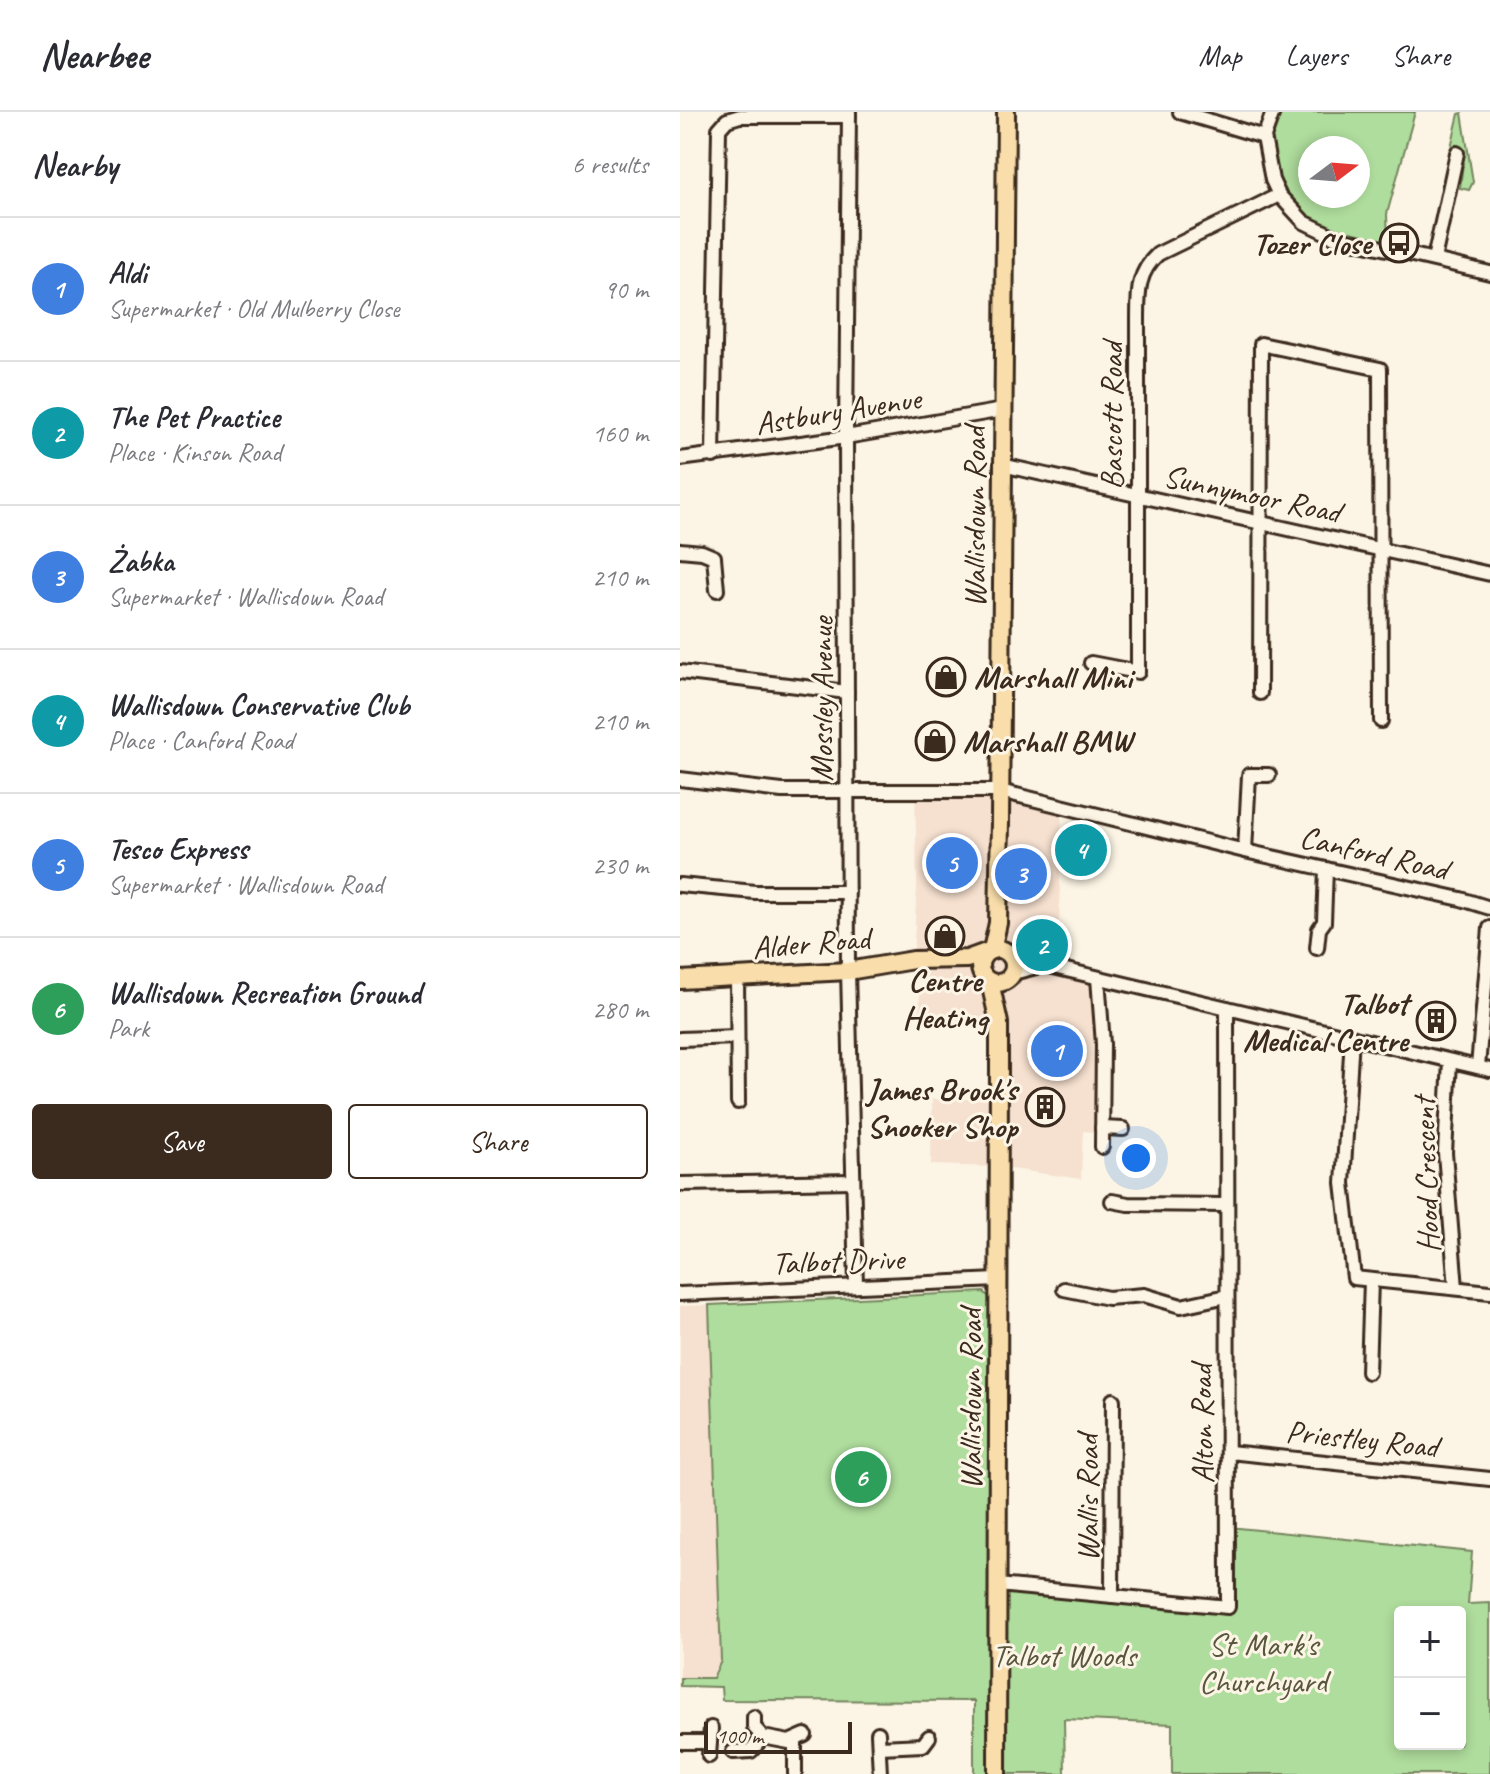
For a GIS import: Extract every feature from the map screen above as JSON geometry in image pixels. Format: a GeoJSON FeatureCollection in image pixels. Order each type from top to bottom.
{"type":"FeatureCollection","features":[{"type":"Feature","properties":{"kind":"main road","name":"Wallisdown Road"},"geometry":{"type":"LineString","coordinates":[[997,1774],[999,1023],[1003,960],[998,923],[1006,112]]}},
{"type":"Feature","properties":{"kind":"main road","name":"Alder Road"},"geometry":{"type":"LineString","coordinates":[[680,980],[848,971],[913,960],[1003,960]]}},
{"type":"Feature","properties":{"kind":"main road","name":"Alder Road"},"geometry":{"type":"LineString","coordinates":[[946,960],[987,981]]}},
{"type":"Feature","properties":{"kind":"main road"},"geometry":{"type":"LineString","coordinates":[[1003,960],[999,984],[987,981],[980,972],[980,962],[1003,960]]}},
{"type":"Feature","properties":{"kind":"main road","name":"Wallisdown Road"},"geometry":{"type":"LineString","coordinates":[[987,981],[999,1023]]}},
{"type":"Feature","properties":{"kind":"street"},"geometry":{"type":"LineString","coordinates":[[1180,112],[1264,137]]}},
{"type":"Feature","properties":{"kind":"street"},"geometry":{"type":"LineString","coordinates":[[1273,112],[1264,137],[1266,157],[1279,195],[1304,222],[1321,232],[1347,240],[1490,273]]}},
{"type":"Feature","properties":{"kind":"street"},"geometry":{"type":"LineString","coordinates":[[713,456],[718,133],[727,120],[740,116],[849,114]]}},
{"type":"Feature","properties":{"kind":"street","name":"Mossley Avenue"},"geometry":{"type":"LineString","coordinates":[[849,114],[846,437],[848,971],[856,1286]]}},
{"type":"Feature","properties":{"kind":"street"},"geometry":{"type":"LineString","coordinates":[[1434,259],[1457,153]]}},
{"type":"Feature","properties":{"kind":"street","name":"Bascott Road"},"geometry":{"type":"LineString","coordinates":[[1091,663],[1138,672],[1138,287],[1142,274],[1158,254],[1279,195]]}},
{"type":"Feature","properties":{"kind":"street"},"geometry":{"type":"LineString","coordinates":[[1260,693],[1261,344],[1380,369],[1381,721]]}},
{"type":"Feature","properties":{"kind":"street","name":"Astbury Avenue"},"geometry":{"type":"LineString","coordinates":[[680,459],[846,437],[1003,410]]}},
{"type":"Feature","properties":{"kind":"street","name":"Sunnymoor Road"},"geometry":{"type":"LineString","coordinates":[[1002,465],[1490,574]]}},
{"type":"Feature","properties":{"kind":"street"},"geometry":{"type":"LineString","coordinates":[[680,550],[714,557],[717,590]]}},
{"type":"Feature","properties":{"kind":"street"},"geometry":{"type":"LineString","coordinates":[[680,672],[847,692]]}},
{"type":"Feature","properties":{"kind":"street"},"geometry":{"type":"LineString","coordinates":[[1245,851],[1249,775],[1269,775]]}},
{"type":"Feature","properties":{"kind":"street","name":"Canford Road"},"geometry":{"type":"LineString","coordinates":[[680,779],[782,791],[1000,791],[1490,908]]}},
{"type":"Feature","properties":{"kind":"street"},"geometry":{"type":"LineString","coordinates":[[1317,948],[1319,929],[1324,922],[1326,869]]}},
{"type":"Feature","properties":{"kind":"street"},"geometry":{"type":"LineString","coordinates":[[680,885],[755,892],[848,892]]}},
{"type":"Feature","properties":{"kind":"street"},"geometry":{"type":"LineString","coordinates":[[1003,960],[1043,965],[1484,1069],[1490,928]]}},
{"type":"Feature","properties":{"kind":"street"},"geometry":{"type":"LineString","coordinates":[[737,977],[738,1102]]}},
{"type":"Feature","properties":{"kind":"street"},"geometry":{"type":"LineString","coordinates":[[1098,978],[1103,1044],[1102,1147]]}},
{"type":"Feature","properties":{"kind":"street","name":"Alton Road"},"geometry":{"type":"LineString","coordinates":[[998,1585],[1228,1607],[1227,1008]]}},
{"type":"Feature","properties":{"kind":"street"},"geometry":{"type":"LineString","coordinates":[[680,1039],[737,1037]]}},
{"type":"Feature","properties":{"kind":"street","name":"Hood Crescent"},"geometry":{"type":"LineString","coordinates":[[1352,1037],[1343,1183],[1354,1278],[1490,1292]]}},
{"type":"Feature","properties":{"kind":"street","name":"Hood Crescent"},"geometry":{"type":"LineString","coordinates":[[1450,1061],[1445,1153],[1456,1288]]}},
{"type":"Feature","properties":{"kind":"street"},"geometry":{"type":"LineString","coordinates":[[1102,1128],[1123,1129]]}},
{"type":"Feature","properties":{"kind":"street"},"geometry":{"type":"LineString","coordinates":[[680,1184],[853,1181]]}},
{"type":"Feature","properties":{"kind":"street"},"geometry":{"type":"LineString","coordinates":[[1112,1201],[1128,1204],[1227,1205]]}},
{"type":"Feature","properties":{"kind":"street","name":"Talbot Drive"},"geometry":{"type":"LineString","coordinates":[[680,1294],[998,1280]]}},
{"type":"Feature","properties":{"kind":"street"},"geometry":{"type":"LineString","coordinates":[[1368,1372],[1371,1281]]}},
{"type":"Feature","properties":{"kind":"street"},"geometry":{"type":"LineString","coordinates":[[1064,1289],[1108,1298],[1144,1295],[1181,1306],[1227,1296]]}},
{"type":"Feature","properties":{"kind":"street","name":"Wallis Road"},"geometry":{"type":"LineString","coordinates":[[1112,1596],[1113,1400]]}},
{"type":"Feature","properties":{"kind":"street","name":"Priestley Road"},"geometry":{"type":"LineString","coordinates":[[1229,1452],[1490,1479]]}},
{"type":"Feature","properties":{"kind":"street"},"geometry":{"type":"LineString","coordinates":[[754,1717],[754,1727],[763,1737],[800,1738],[795,1774]]}},
{"type":"Feature","properties":{"kind":"street"},"geometry":{"type":"LineString","coordinates":[[709,1756],[711,1728]]}},
{"type":"Feature","properties":{"kind":"street"},"geometry":{"type":"LineString","coordinates":[[878,1733],[880,1774]]}},
{"type":"Feature","properties":{"kind":"street"},"geometry":{"type":"LineString","coordinates":[[733,1752],[751,1751],[763,1737]]}},
{"type":"Feature","properties":{"kind":"street"},"geometry":{"type":"LineString","coordinates":[[880,1747],[923,1745],[929,1737]]}},
{"type":"Feature","properties":{"kind":"street"},"geometry":{"type":"LineString","coordinates":[[680,1742],[710,1742]]}},
{"type":"Feature","properties":{"kind":"street"},"geometry":{"type":"LineString","coordinates":[[912,1746],[929,1758]]}},
{"type":"Feature","properties":{"kind":"shaded area"},"geometry":{"type":"Polygon","coordinates":[[[1000,791],[1062,805],[1058,968],[1098,978],[1102,1133],[1083,1131],[1081,1179],[999,1167],[931,1165],[932,1099],[999,1099],[998,1023],[919,1018],[920,992],[932,960],[913,960],[917,884],[915,792],[1000,791]]]}},
{"type":"Feature","properties":{"kind":"shaded area"},"geometry":{"type":"Polygon","coordinates":[[[709,1305],[721,1687],[680,1686],[680,1306],[709,1305]]]}},
{"type":"Feature","properties":{"kind":"green space"},"geometry":{"type":"Polygon","coordinates":[[[1278,112],[1415,112],[1387,214],[1388,242],[1351,237],[1330,230],[1303,213],[1298,208],[1292,202],[1276,175],[1270,138],[1278,112]]]}},
{"type":"Feature","properties":{"kind":"green space"},"geometry":{"type":"Polygon","coordinates":[[[1462,113],[1473,182],[1469,190],[1460,188],[1464,155],[1450,151],[1459,114],[1462,113]]]}},
{"type":"Feature","properties":{"kind":"green space"},"geometry":{"type":"Polygon","coordinates":[[[984,1292],[989,1297],[992,1774],[974,1774],[974,1701],[722,1700],[721,1687],[680,1686],[680,1678],[713,1678],[721,1661],[709,1305],[984,1292]]]}},
{"type":"Feature","properties":{"kind":"green space"},"geometry":{"type":"Polygon","coordinates":[[[1229,1527],[1472,1552],[1468,1604],[1490,1603],[1490,1774],[1172,1774],[1172,1724],[1064,1719],[1065,1774],[997,1774],[998,1585],[1228,1607],[1229,1527]]]}},
{"type":"Feature","properties":{"kind":"place","name":"Tozer Close"},"geometry":{"type":"Point","coordinates":[1399,243]}},
{"type":"Feature","properties":{"kind":"place","name":"Marshall Mini"},"geometry":{"type":"Point","coordinates":[946,677]}},
{"type":"Feature","properties":{"kind":"place","name":"Marshall BMW"},"geometry":{"type":"Point","coordinates":[935,741]}},
{"type":"Feature","properties":{"kind":"place","name":"Wallisdown Conservative Club"},"geometry":{"type":"Point","coordinates":[1081,850]}},
{"type":"Feature","properties":{"kind":"place","name":"Tesco Express"},"geometry":{"type":"Point","coordinates":[952,863]}},
{"type":"Feature","properties":{"kind":"place","name":"Żabka"},"geometry":{"type":"Point","coordinates":[1021,874]}},
{"type":"Feature","properties":{"kind":"place","name":"Centre Heating"},"geometry":{"type":"Point","coordinates":[945,936]}},
{"type":"Feature","properties":{"kind":"place","name":"The Pet Practice"},"geometry":{"type":"Point","coordinates":[1042,945]}},
{"type":"Feature","properties":{"kind":"place","name":"Talbot Medical Centre"},"geometry":{"type":"Point","coordinates":[1436,1021]}},
{"type":"Feature","properties":{"kind":"place","name":"Aldi"},"geometry":{"type":"Point","coordinates":[1057,1051]}},
{"type":"Feature","properties":{"kind":"place","name":"James Brook's Snooker Shop"},"geometry":{"type":"Point","coordinates":[1045,1107]}},
{"type":"Feature","properties":{"kind":"place","name":"Wallisdown Recreation Ground"},"geometry":{"type":"Point","coordinates":[861,1477]}},
{"type":"Feature","properties":{"kind":"park label","name":"Talbot Woods"},"geometry":{"type":"Point","coordinates":[1064,1655]}},
{"type":"Feature","properties":{"kind":"park label","name":"St Mark's Churchyard"},"geometry":{"type":"Point","coordinates":[1263,1662]}}]}
